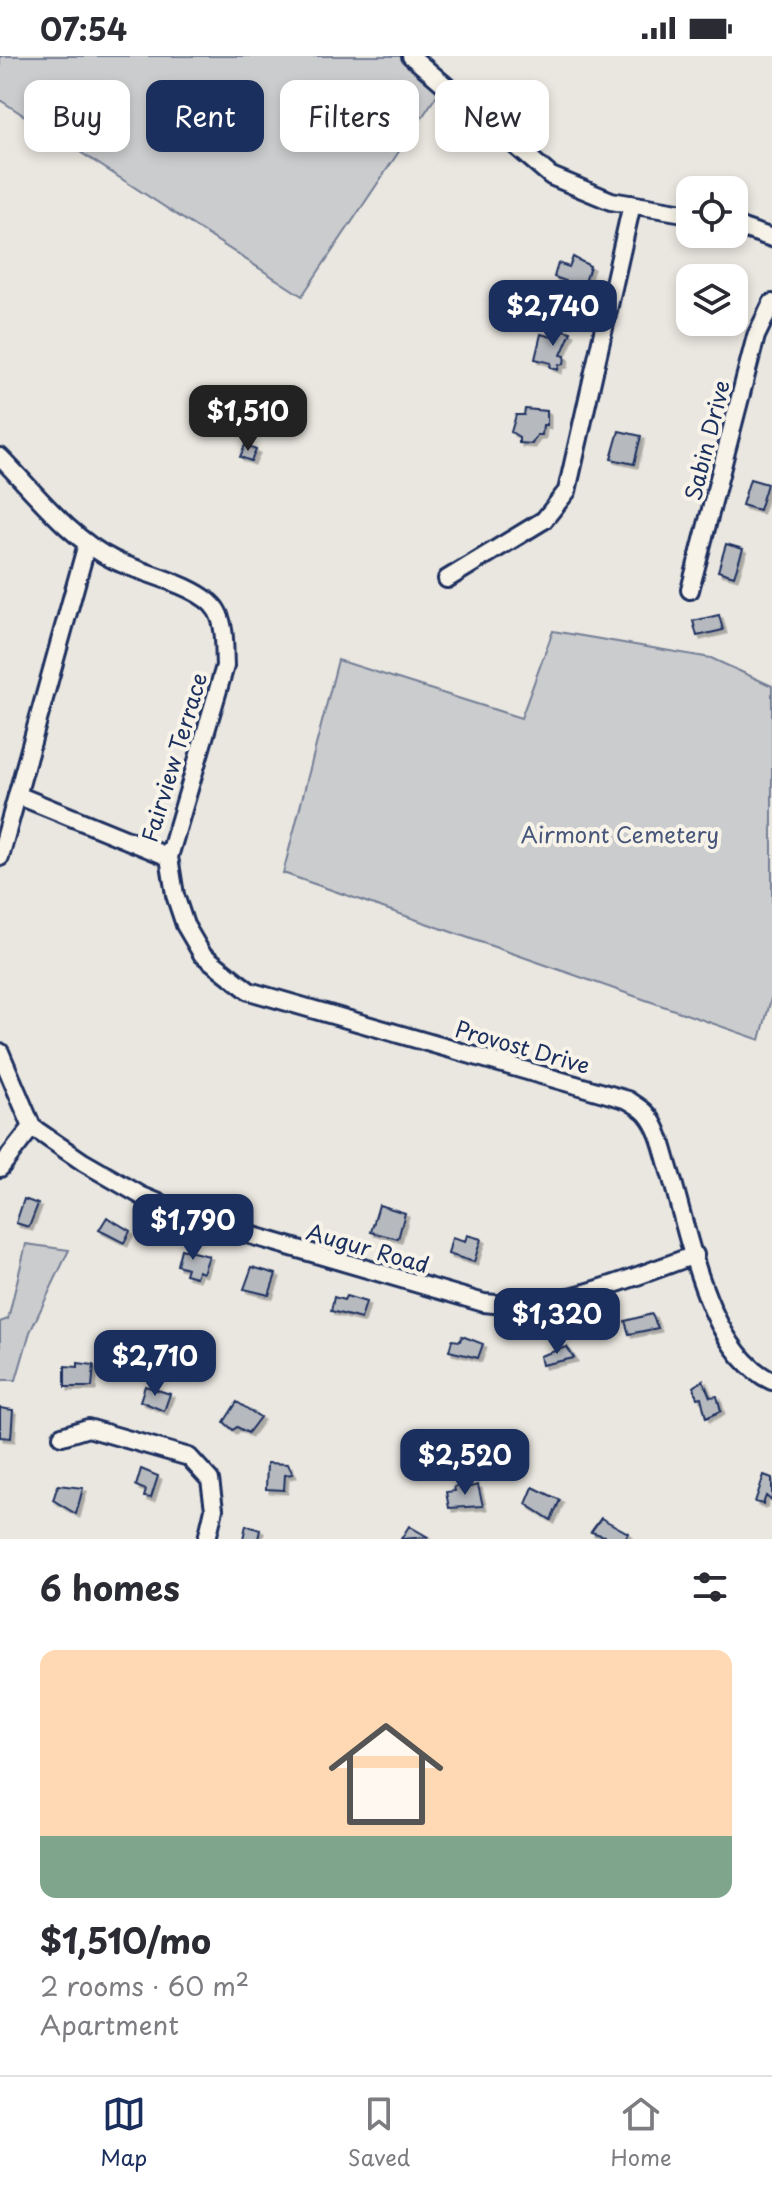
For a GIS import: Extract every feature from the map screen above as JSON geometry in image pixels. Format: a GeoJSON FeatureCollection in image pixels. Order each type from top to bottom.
{"type":"FeatureCollection","features":[{"type":"Feature","properties":{"kind":"street"},"geometry":{"type":"LineString","coordinates":[[411,56],[551,176],[578,190],[676,212]]}},
{"type":"Feature","properties":{"kind":"street"},"geometry":{"type":"LineString","coordinates":[[447,579],[544,520],[567,491],[632,204]]}},
{"type":"Feature","properties":{"kind":"street"},"geometry":{"type":"LineString","coordinates":[[748,230],[772,238]]}},
{"type":"Feature","properties":{"kind":"street","name":"Sabin Drive"},"geometry":{"type":"LineString","coordinates":[[690,590],[756,336],[772,303]]}},
{"type":"Feature","properties":{"kind":"street","name":"Fairview Terrace"},"geometry":{"type":"LineString","coordinates":[[0,457],[87,544],[113,560],[206,598],[218,612],[224,640],[225,666],[169,857],[17,795]]}},
{"type":"Feature","properties":{"kind":"street"},"geometry":{"type":"LineString","coordinates":[[0,857],[87,544]]}},
{"type":"Feature","properties":{"kind":"street","name":"Provost Drive"},"geometry":{"type":"LineString","coordinates":[[169,857],[175,895],[185,925],[202,954],[249,991],[628,1100],[647,1114],[659,1136],[695,1255],[729,1345],[745,1365],[772,1381]]}},
{"type":"Feature","properties":{"kind":"street"},"geometry":{"type":"LineString","coordinates":[[0,1052],[32,1127],[0,1168]]}},
{"type":"Feature","properties":{"kind":"street","name":"Augur Road"},"geometry":{"type":"LineString","coordinates":[[32,1127],[130,1189],[202,1221],[484,1303],[519,1308],[551,1303],[695,1255]]}},
{"type":"Feature","properties":{"kind":"street"},"geometry":{"type":"LineString","coordinates":[[62,1436],[88,1428],[189,1457],[210,1480],[214,1509],[207,1539]]}},
{"type":"Feature","properties":{"kind":"green space"},"geometry":{"type":"Polygon","coordinates":[[[0,56],[401,56],[435,88],[435,98],[419,122],[419,80],[280,80],[280,152],[399,152],[302,296],[80,152],[130,152],[130,80],[24,80],[24,116],[0,100],[0,56]]]}},
{"type":"Feature","properties":{"kind":"green space","name":"Airmont Cemetery"},"geometry":{"type":"Polygon","coordinates":[[[553,631],[711,658],[772,686],[772,995],[760,1040],[283,873],[338,660],[521,718],[553,631]]]}},
{"type":"Feature","properties":{"kind":"green space"},"geometry":{"type":"Polygon","coordinates":[[[26,1244],[69,1250],[30,1332],[16,1380],[0,1380],[0,1322],[8,1319],[26,1244]]]}},
{"type":"Feature","properties":{"kind":"building"},"geometry":{"type":"Polygon","coordinates":[[[573,257],[590,266],[583,289],[564,285],[566,281],[554,277],[558,263],[569,267],[573,257]]]}},
{"type":"Feature","properties":{"kind":"building"},"geometry":{"type":"Polygon","coordinates":[[[554,328],[571,332],[561,355],[565,356],[564,364],[559,365],[558,370],[550,367],[551,363],[535,359],[541,334],[552,337],[554,328]]]}},
{"type":"Feature","properties":{"kind":"building"},"geometry":{"type":"Polygon","coordinates":[[[525,409],[547,411],[547,425],[543,425],[542,435],[537,435],[532,444],[519,443],[519,437],[511,432],[516,415],[524,415],[525,409]]]}},
{"type":"Feature","properties":{"kind":"building"},"geometry":{"type":"Polygon","coordinates":[[[619,431],[641,436],[634,464],[611,459],[619,431]]]}},
{"type":"Feature","properties":{"kind":"building"},"geometry":{"type":"Polygon","coordinates":[[[245,445],[256,450],[251,461],[240,457],[245,445]]]}},
{"type":"Feature","properties":{"kind":"building"},"geometry":{"type":"Polygon","coordinates":[[[750,479],[767,484],[759,510],[742,505],[750,479]]]}},
{"type":"Feature","properties":{"kind":"building"},"geometry":{"type":"Polygon","coordinates":[[[726,544],[743,549],[734,576],[718,571],[726,544]]]}},
{"type":"Feature","properties":{"kind":"building"},"geometry":{"type":"Polygon","coordinates":[[[719,615],[723,630],[697,636],[693,621],[719,615]]]}},
{"type":"Feature","properties":{"kind":"building"},"geometry":{"type":"Polygon","coordinates":[[[24,1199],[38,1204],[29,1227],[16,1223],[24,1199]]]}},
{"type":"Feature","properties":{"kind":"building"},"geometry":{"type":"Polygon","coordinates":[[[379,1205],[405,1213],[398,1239],[371,1232],[379,1205]]]}},
{"type":"Feature","properties":{"kind":"building"},"geometry":{"type":"Polygon","coordinates":[[[107,1217],[130,1231],[124,1243],[99,1230],[107,1217]]]}},
{"type":"Feature","properties":{"kind":"building"},"geometry":{"type":"Polygon","coordinates":[[[467,1235],[481,1239],[474,1262],[448,1254],[452,1238],[465,1242],[467,1235]]]}},
{"type":"Feature","properties":{"kind":"building"},"geometry":{"type":"Polygon","coordinates":[[[181,1249],[209,1256],[203,1273],[198,1271],[196,1277],[185,1274],[187,1268],[177,1265],[181,1249]]]}},
{"type":"Feature","properties":{"kind":"building"},"geometry":{"type":"Polygon","coordinates":[[[252,1267],[276,1274],[269,1295],[244,1289],[252,1267]]]}},
{"type":"Feature","properties":{"kind":"building"},"geometry":{"type":"Polygon","coordinates":[[[346,1296],[366,1302],[361,1319],[331,1311],[334,1297],[344,1300],[346,1296]]]}},
{"type":"Feature","properties":{"kind":"building"},"geometry":{"type":"Polygon","coordinates":[[[652,1314],[658,1328],[629,1334],[625,1321],[652,1314]]]}},
{"type":"Feature","properties":{"kind":"building"},"geometry":{"type":"Polygon","coordinates":[[[462,1336],[483,1344],[478,1358],[449,1351],[452,1340],[460,1341],[462,1336]]]}},
{"type":"Feature","properties":{"kind":"building"},"geometry":{"type":"Polygon","coordinates":[[[567,1347],[574,1358],[542,1365],[540,1356],[567,1347]]]}},
{"type":"Feature","properties":{"kind":"building"},"geometry":{"type":"Polygon","coordinates":[[[78,1363],[94,1365],[92,1387],[65,1387],[65,1366],[78,1367],[78,1363]]]}},
{"type":"Feature","properties":{"kind":"building"},"geometry":{"type":"Polygon","coordinates":[[[703,1380],[710,1397],[717,1396],[721,1411],[706,1418],[701,1397],[697,1398],[694,1387],[703,1380]]]}},
{"type":"Feature","properties":{"kind":"building"},"geometry":{"type":"Polygon","coordinates":[[[145,1386],[170,1394],[164,1411],[140,1401],[145,1386]]]}},
{"type":"Feature","properties":{"kind":"building"},"geometry":{"type":"Polygon","coordinates":[[[237,1402],[260,1417],[248,1433],[237,1427],[233,1430],[224,1422],[237,1402]]]}},
{"type":"Feature","properties":{"kind":"building"},"geometry":{"type":"Polygon","coordinates":[[[0,1408],[13,1410],[11,1438],[0,1437],[0,1408]]]}},
{"type":"Feature","properties":{"kind":"building"},"geometry":{"type":"Polygon","coordinates":[[[267,1463],[288,1464],[293,1474],[285,1475],[284,1490],[266,1489],[267,1463]]]}},
{"type":"Feature","properties":{"kind":"building"},"geometry":{"type":"Polygon","coordinates":[[[141,1469],[158,1476],[151,1498],[144,1497],[146,1490],[136,1486],[141,1469]]]}},
{"type":"Feature","properties":{"kind":"building"},"geometry":{"type":"Polygon","coordinates":[[[764,1475],[772,1478],[772,1501],[766,1496],[763,1504],[755,1502],[764,1475]]]}},
{"type":"Feature","properties":{"kind":"building"},"geometry":{"type":"Polygon","coordinates":[[[58,1485],[83,1488],[76,1514],[53,1500],[58,1485]]]}},
{"type":"Feature","properties":{"kind":"building"},"geometry":{"type":"Polygon","coordinates":[[[459,1485],[462,1489],[478,1485],[483,1506],[449,1508],[446,1492],[455,1491],[454,1487],[459,1485]]]}},
{"type":"Feature","properties":{"kind":"building"},"geometry":{"type":"Polygon","coordinates":[[[533,1487],[560,1500],[551,1520],[526,1504],[533,1487]]]}},
{"type":"Feature","properties":{"kind":"building"},"geometry":{"type":"Polygon","coordinates":[[[601,1518],[628,1533],[625,1539],[603,1539],[604,1536],[591,1532],[601,1518]]]}},
{"type":"Feature","properties":{"kind":"building"},"geometry":{"type":"Polygon","coordinates":[[[246,1525],[260,1530],[258,1539],[243,1539],[246,1525]]]}},
{"type":"Feature","properties":{"kind":"building"},"geometry":{"type":"Polygon","coordinates":[[[409,1526],[428,1537],[401,1539],[409,1526]]]}}]}
